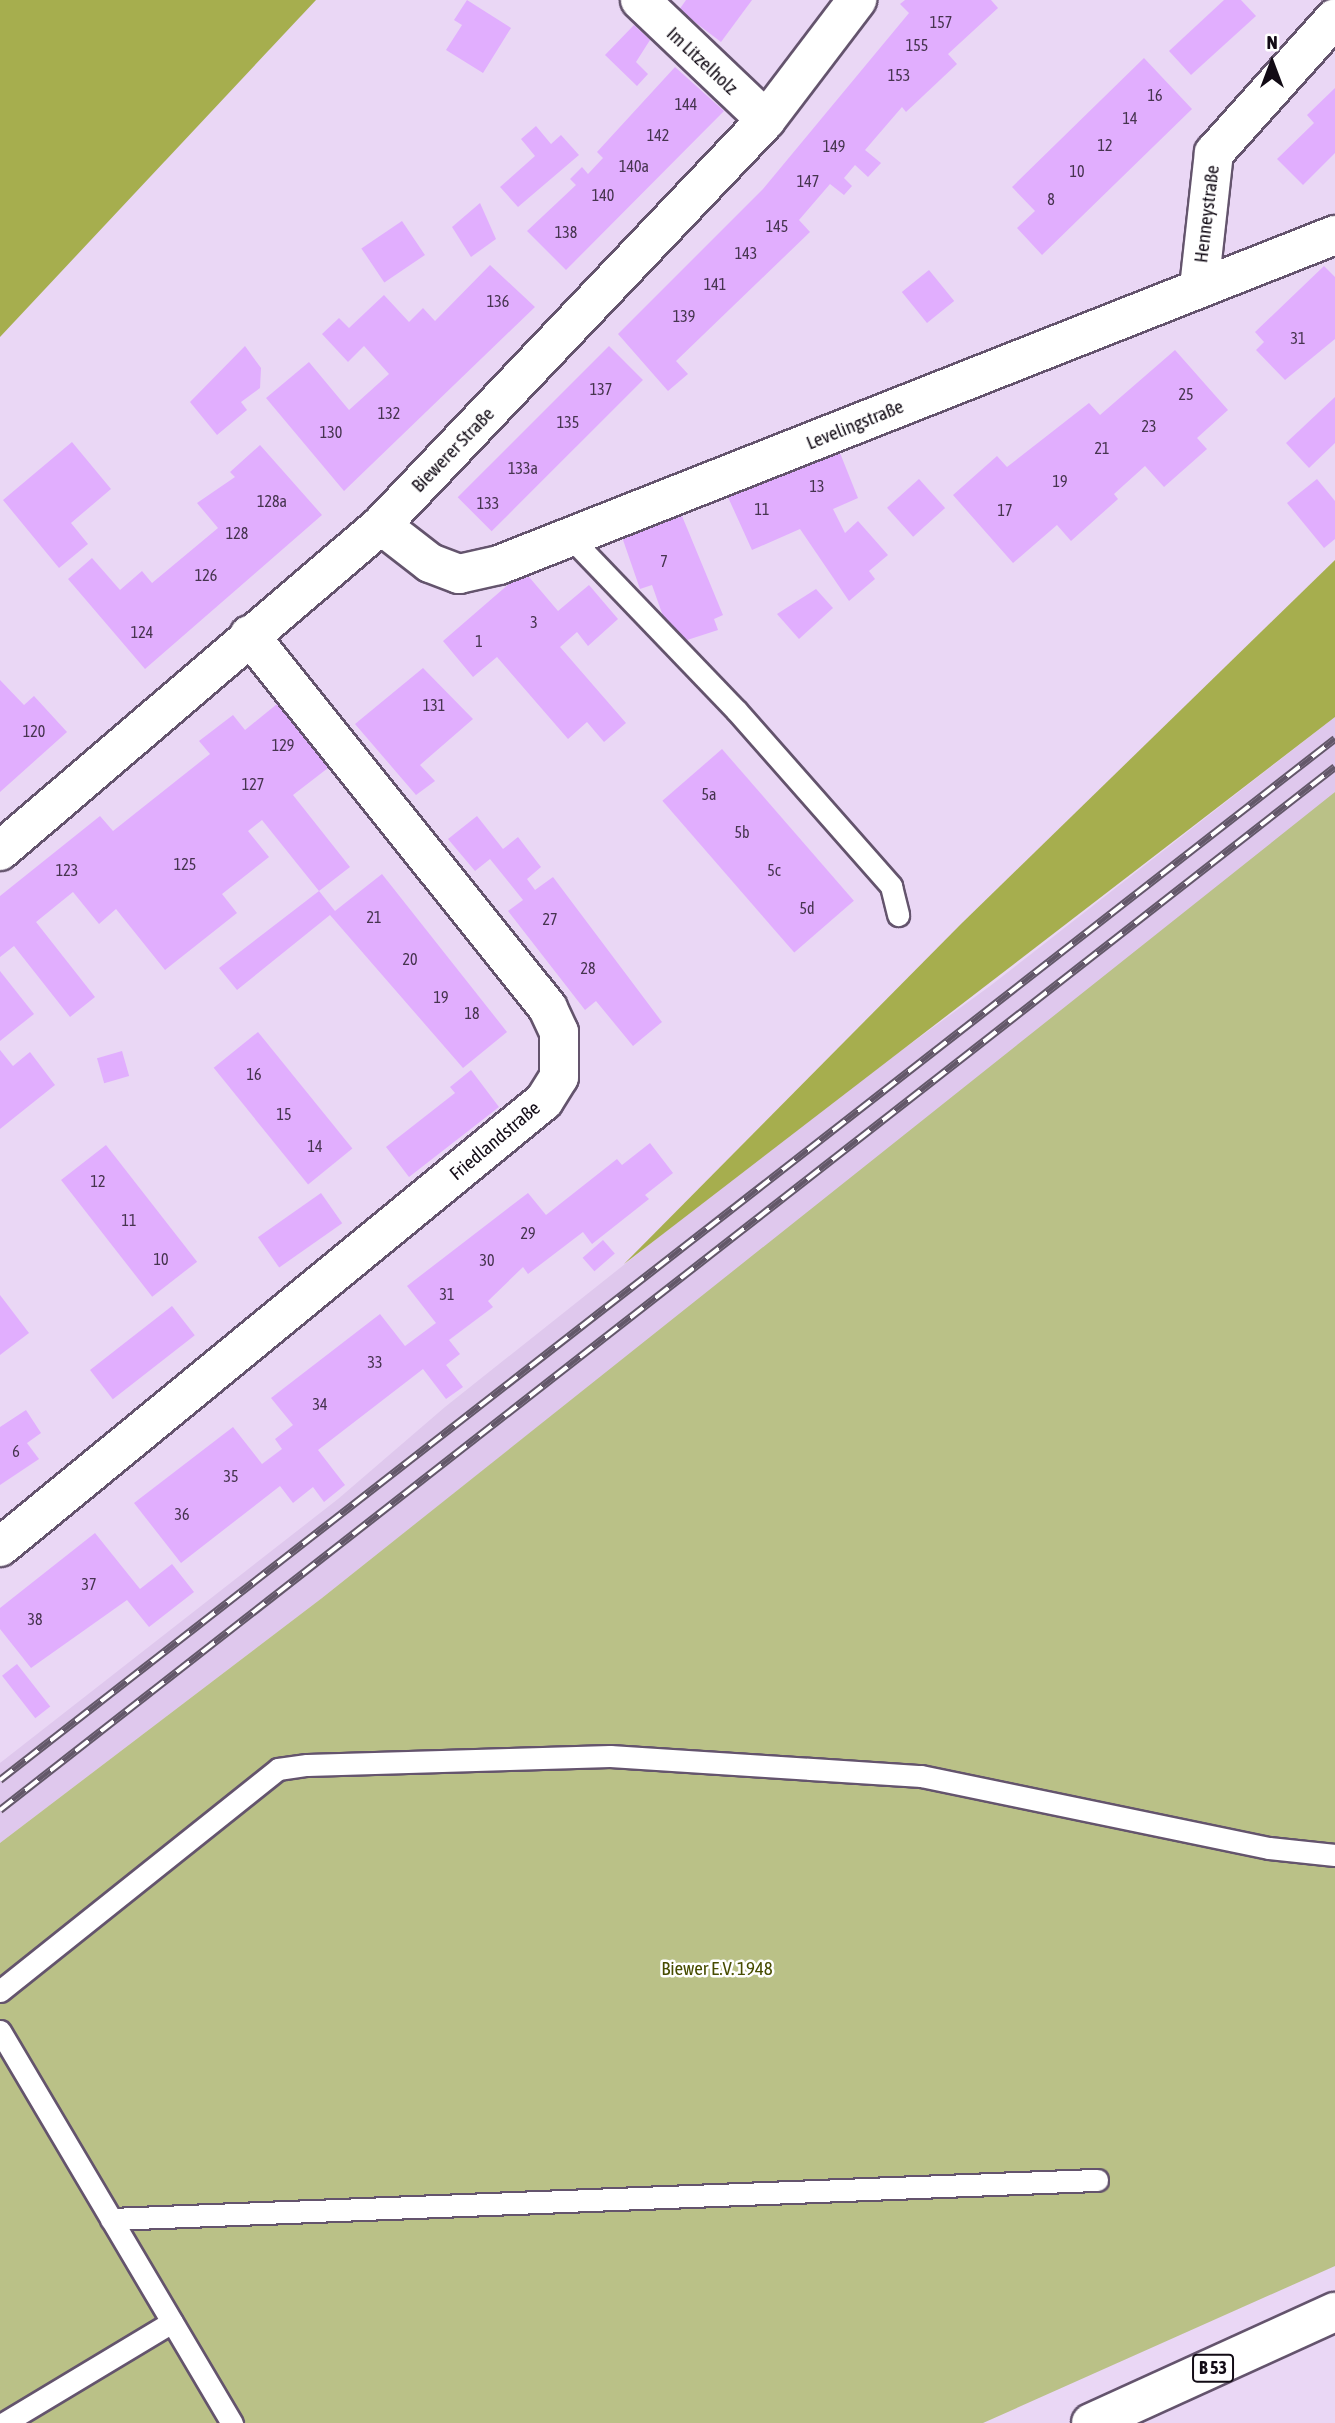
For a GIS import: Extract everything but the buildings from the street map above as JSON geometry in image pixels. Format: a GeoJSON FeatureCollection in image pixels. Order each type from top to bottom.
{"type":"FeatureCollection","features":[{"type":"Feature","properties":{"kind":"street","name":"Im Litzelholz"},"geometry":{"type":"LineString","coordinates":[[640,0],[766,120]]}},
{"type":"Feature","properties":{"kind":"street","name":"Biewerer Straße"},"geometry":{"type":"LineString","coordinates":[[0,851],[249,635],[381,525],[766,120],[857,0]]}},
{"type":"Feature","properties":{"kind":"street","name":"Henneystraße"},"geometry":{"type":"LineString","coordinates":[[1199,288],[1214,153],[1335,18]]}},
{"type":"Feature","properties":{"kind":"street","name":"Levelingstraße"},"geometry":{"type":"LineString","coordinates":[[381,525],[430,563],[459,574],[499,565],[1335,235]]}},
{"type":"Feature","properties":{"kind":"street","name":"Friedlandstraße"},"geometry":{"type":"LineString","coordinates":[[0,1547],[544,1101],[559,1077],[559,1032],[548,1008],[249,635]]}},
{"type":"Feature","properties":{"kind":"street","name":"B 53"},"geometry":{"type":"LineString","coordinates":[[1091,2423],[1335,2312]]}},
{"type":"Feature","properties":{"kind":"lane"},"geometry":{"type":"LineString","coordinates":[[570,537],[736,710],[891,886],[898,915]]}},
{"type":"Feature","properties":{"kind":"lane"},"geometry":{"type":"LineString","coordinates":[[0,1991],[278,1769],[307,1765],[610,1756],[921,1776],[1269,1847],[1335,1855]]}},
{"type":"Feature","properties":{"kind":"lane"},"geometry":{"type":"LineString","coordinates":[[0,2031],[232,2423]]}},
{"type":"Feature","properties":{"kind":"lane"},"geometry":{"type":"LineString","coordinates":[[111,2219],[1097,2180]]}},
{"type":"Feature","properties":{"kind":"lane"},"geometry":{"type":"LineString","coordinates":[[4,2423],[172,2322]]}},
{"type":"Feature","properties":{"kind":"shaded area"},"geometry":{"type":"Polygon","coordinates":[[[1335,717],[1335,792],[1315,811],[322,1598],[0,1843],[0,1763],[338,1499],[445,1407],[810,1117],[990,986],[1335,717]]]}},
{"type":"Feature","properties":{"kind":"green space"},"geometry":{"type":"Polygon","coordinates":[[[0,0],[316,0],[0,337],[0,0]]]}},
{"type":"Feature","properties":{"kind":"green space"},"geometry":{"type":"Polygon","coordinates":[[[1335,560],[1335,717],[624,1264],[961,924],[1335,560]]]}},
{"type":"Feature","properties":{"kind":"green space","name":"Biewer E.V. 1948"},"geometry":{"type":"Polygon","coordinates":[[[1335,792],[1335,2266],[983,2423],[0,2423],[0,1843],[322,1598],[1335,792]]]}},
{"type":"Feature","properties":{"kind":"railway"},"geometry":{"type":"LineString","coordinates":[[0,1780],[1335,739]]}},
{"type":"Feature","properties":{"kind":"railway"},"geometry":{"type":"LineString","coordinates":[[0,1810],[1335,767]]}}]}
